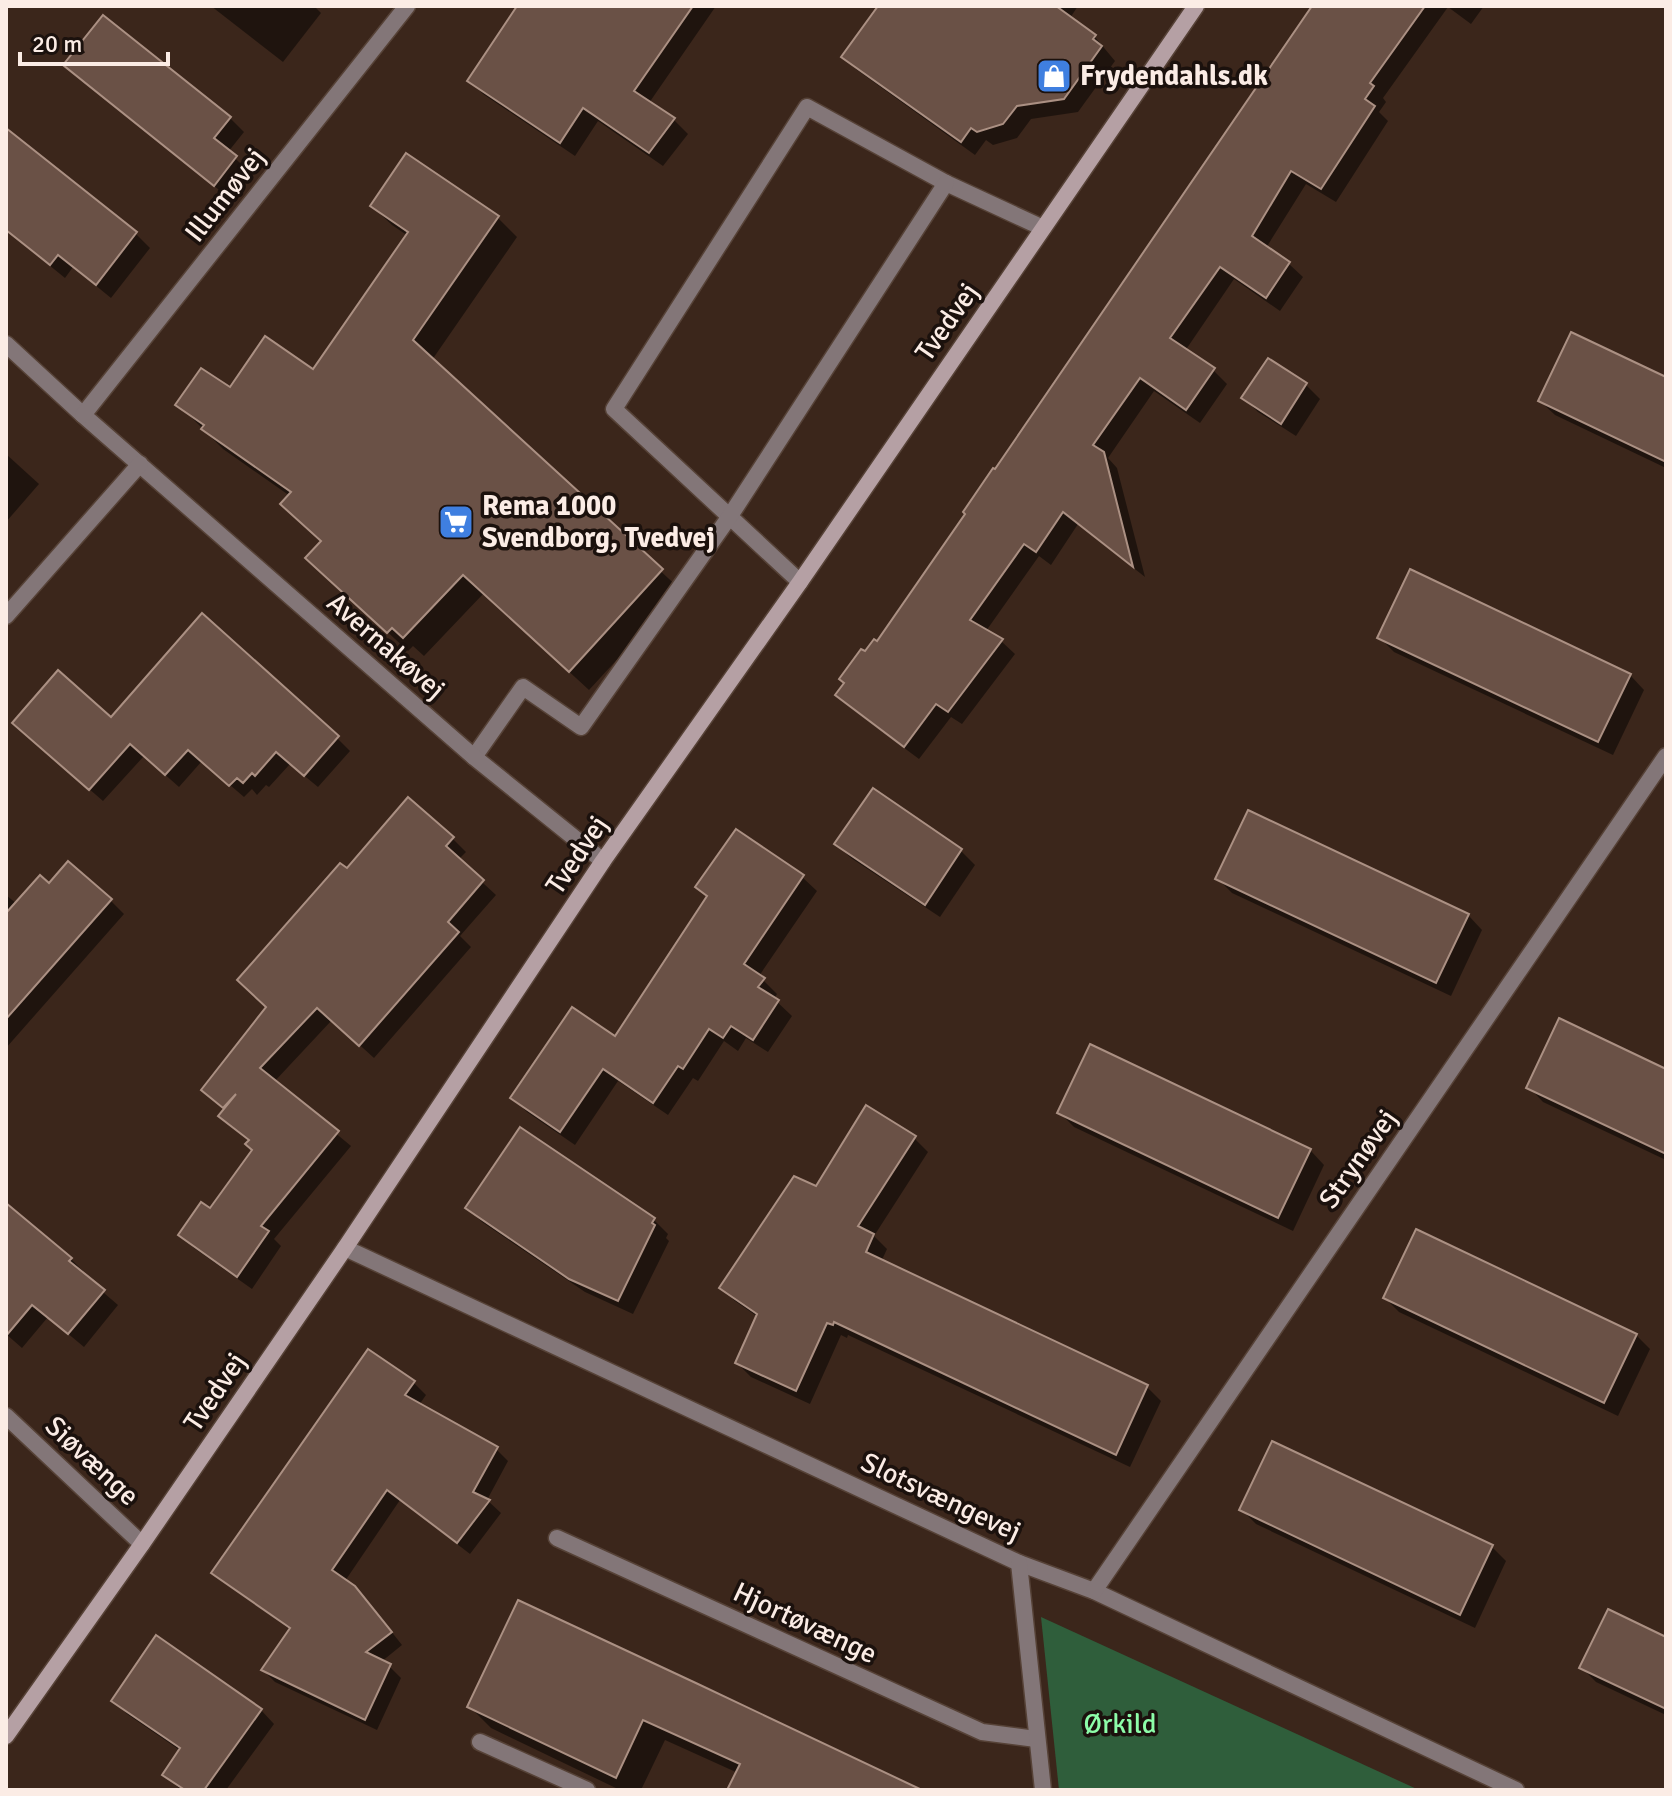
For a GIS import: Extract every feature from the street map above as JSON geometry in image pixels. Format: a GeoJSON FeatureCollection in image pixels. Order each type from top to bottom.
{"type":"FeatureCollection","features":[{"type":"Feature","properties":{"kind":"street","name":"Illumøvej"},"geometry":{"type":"LineString","coordinates":[[83,415],[407,6]]}},
{"type":"Feature","properties":{"kind":"street","name":"Tvedvej"},"geometry":{"type":"LineString","coordinates":[[6,1736],[345,1248],[603,861],[800,582],[1196,6]]}},
{"type":"Feature","properties":{"kind":"street"},"geometry":{"type":"LineString","coordinates":[[800,582],[614,409],[807,107],[946,183],[1043,228]]}},
{"type":"Feature","properties":{"kind":"street"},"geometry":{"type":"LineString","coordinates":[[474,757],[523,687],[581,727],[730,516],[946,183]]}},
{"type":"Feature","properties":{"kind":"street","name":"Avernakøvej"},"geometry":{"type":"LineString","coordinates":[[6,344],[474,757],[603,861]]}},
{"type":"Feature","properties":{"kind":"street"},"geometry":{"type":"LineString","coordinates":[[6,616],[140,464]]}},
{"type":"Feature","properties":{"kind":"street","name":"Strynøvej"},"geometry":{"type":"LineString","coordinates":[[1094,1591],[1666,756]]}},
{"type":"Feature","properties":{"kind":"street","name":"Slotsvængevej"},"geometry":{"type":"LineString","coordinates":[[345,1248],[1019,1563],[1094,1591],[1516,1790]]}},
{"type":"Feature","properties":{"kind":"street","name":"Siøvænge"},"geometry":{"type":"LineString","coordinates":[[6,1416],[142,1544]]}},
{"type":"Feature","properties":{"kind":"street","name":"Hjortøvænge"},"geometry":{"type":"LineString","coordinates":[[557,1538],[982,1732],[1036,1739]]}},
{"type":"Feature","properties":{"kind":"street"},"geometry":{"type":"LineString","coordinates":[[1019,1563],[1043,1790]]}},
{"type":"Feature","properties":{"kind":"street"},"geometry":{"type":"LineString","coordinates":[[480,1742],[587,1790]]}},
{"type":"Feature","properties":{"kind":"green space","name":"Ørkild"},"geometry":{"type":"Polygon","coordinates":[[[1041,1617],[1419,1790],[1059,1790],[1041,1617]]]}},
{"type":"Feature","properties":{"kind":"building"},"geometry":{"type":"Polygon","coordinates":[[[517,6],[693,6],[634,91],[675,118],[649,153],[583,108],[560,143],[467,81],[517,6]]]}},
{"type":"Feature","properties":{"kind":"building"},"geometry":{"type":"Polygon","coordinates":[[[878,6],[1056,6],[1096,35],[1093,39],[1102,46],[1064,99],[1017,106],[1003,124],[977,132],[971,128],[961,142],[841,57],[878,6]]]}},
{"type":"Feature","properties":{"kind":"building"},"geometry":{"type":"Polygon","coordinates":[[[1312,6],[1425,6],[1370,83],[1374,86],[1365,99],[1375,106],[1321,189],[1291,171],[1252,236],[1290,262],[1266,298],[1220,267],[1170,338],[1215,368],[1186,410],[1140,378],[1093,445],[1104,452],[1133,567],[1063,512],[1036,552],[1024,544],[970,620],[1003,639],[948,712],[936,704],[904,747],[835,695],[844,683],[839,679],[861,649],[865,651],[874,639],[877,641],[1312,6]]]}},
{"type":"Feature","properties":{"kind":"building"},"geometry":{"type":"Polygon","coordinates":[[[103,15],[231,117],[214,138],[237,156],[214,186],[63,65],[103,15]]]}},
{"type":"Feature","properties":{"kind":"building"},"geometry":{"type":"Polygon","coordinates":[[[6,128],[137,232],[96,285],[58,255],[50,265],[6,230],[6,128]]]}},
{"type":"Feature","properties":{"kind":"building","name":"Rema 1000 Svendborg, Tvedvej"},"geometry":{"type":"Polygon","coordinates":[[[406,153],[499,216],[413,340],[663,569],[569,672],[463,575],[403,638],[392,628],[387,633],[305,558],[321,541],[280,504],[291,492],[201,429],[204,425],[175,405],[201,368],[230,387],[265,336],[313,369],[408,232],[370,206],[406,153]]]}},
{"type":"Feature","properties":{"kind":"building"},"geometry":{"type":"Polygon","coordinates":[[[1571,332],[1666,377],[1666,462],[1538,401],[1571,332]]]}},
{"type":"Feature","properties":{"kind":"building"},"geometry":{"type":"Polygon","coordinates":[[[1268,358],[1307,383],[1281,424],[1241,398],[1268,358]]]}},
{"type":"Feature","properties":{"kind":"building"},"geometry":{"type":"Polygon","coordinates":[[[1410,569],[1631,674],[1598,742],[1377,638],[1410,569]]]}},
{"type":"Feature","properties":{"kind":"building"},"geometry":{"type":"Polygon","coordinates":[[[202,613],[339,736],[304,776],[276,752],[255,776],[252,773],[243,783],[237,778],[229,786],[188,750],[165,775],[130,744],[89,790],[12,723],[58,670],[111,717],[202,613]]]}},
{"type":"Feature","properties":{"kind":"building"},"geometry":{"type":"Polygon","coordinates":[[[873,788],[962,849],[925,905],[834,844],[873,788]]]}},
{"type":"Feature","properties":{"kind":"building"},"geometry":{"type":"Polygon","coordinates":[[[408,797],[454,837],[446,846],[484,880],[448,922],[459,932],[359,1046],[317,1008],[260,1068],[339,1131],[261,1226],[269,1231],[237,1277],[178,1235],[201,1202],[210,1208],[252,1150],[245,1144],[249,1140],[218,1116],[236,1094],[223,1108],[201,1090],[266,1007],[237,980],[340,863],[347,868],[408,797]]]}},
{"type":"Feature","properties":{"kind":"building"},"geometry":{"type":"Polygon","coordinates":[[[1248,810],[1469,914],[1436,983],[1215,879],[1248,810]]]}},
{"type":"Feature","properties":{"kind":"building"},"geometry":{"type":"Polygon","coordinates":[[[736,829],[804,875],[744,964],[765,978],[758,987],[779,1000],[753,1040],[731,1026],[723,1038],[709,1029],[683,1069],[678,1066],[653,1103],[603,1069],[560,1132],[510,1098],[572,1007],[615,1036],[707,896],[695,887],[736,829]]]}},
{"type":"Feature","properties":{"kind":"building"},"geometry":{"type":"Polygon","coordinates":[[[68,861],[112,899],[6,1019],[6,913],[40,875],[49,883],[68,861]]]}},
{"type":"Feature","properties":{"kind":"building"},"geometry":{"type":"Polygon","coordinates":[[[1559,1018],[1666,1069],[1666,1154],[1526,1088],[1559,1018]]]}},
{"type":"Feature","properties":{"kind":"building"},"geometry":{"type":"Polygon","coordinates":[[[1090,1044],[1311,1149],[1278,1218],[1057,1113],[1090,1044]]]}},
{"type":"Feature","properties":{"kind":"building"},"geometry":{"type":"Polygon","coordinates":[[[866,1105],[916,1136],[858,1226],[874,1234],[866,1252],[1148,1385],[1116,1455],[834,1322],[833,1325],[827,1323],[796,1391],[735,1363],[757,1314],[719,1288],[794,1176],[816,1186],[866,1105]]]}},
{"type":"Feature","properties":{"kind":"building"},"geometry":{"type":"Polygon","coordinates":[[[520,1127],[655,1218],[652,1223],[655,1225],[618,1301],[569,1279],[465,1208],[520,1127]]]}},
{"type":"Feature","properties":{"kind":"building"},"geometry":{"type":"Polygon","coordinates":[[[6,1203],[105,1290],[68,1334],[32,1305],[6,1336],[6,1203]]]}},
{"type":"Feature","properties":{"kind":"building"},"geometry":{"type":"Polygon","coordinates":[[[1416,1229],[1637,1334],[1604,1403],[1383,1298],[1416,1229]]]}},
{"type":"Feature","properties":{"kind":"building"},"geometry":{"type":"Polygon","coordinates":[[[368,1349],[415,1381],[405,1395],[498,1447],[473,1492],[490,1500],[457,1543],[387,1490],[332,1570],[355,1586],[392,1632],[366,1652],[391,1664],[365,1720],[261,1670],[290,1628],[211,1573],[368,1349]]]}},
{"type":"Feature","properties":{"kind":"building"},"geometry":{"type":"Polygon","coordinates":[[[1272,1441],[1493,1545],[1460,1615],[1239,1510],[1272,1441]]]}},
{"type":"Feature","properties":{"kind":"building"},"geometry":{"type":"Polygon","coordinates":[[[518,1600],[922,1790],[727,1790],[740,1764],[643,1720],[616,1778],[467,1707],[518,1600]]]}},
{"type":"Feature","properties":{"kind":"building"},"geometry":{"type":"Polygon","coordinates":[[[1608,1609],[1666,1637],[1666,1709],[1579,1668],[1608,1609]]]}},
{"type":"Feature","properties":{"kind":"building"},"geometry":{"type":"Polygon","coordinates":[[[156,1635],[262,1709],[204,1790],[185,1790],[162,1775],[180,1748],[111,1701],[156,1635]]]}},
{"type":"Feature","properties":{"kind":"place","name":"Frydendahls.dk"},"geometry":{"type":"Point","coordinates":[1054,76]}},
{"type":"Feature","properties":{"kind":"place","name":"Rema 1000 Svendborg, Tvedvej"},"geometry":{"type":"Point","coordinates":[456,522]}}]}
